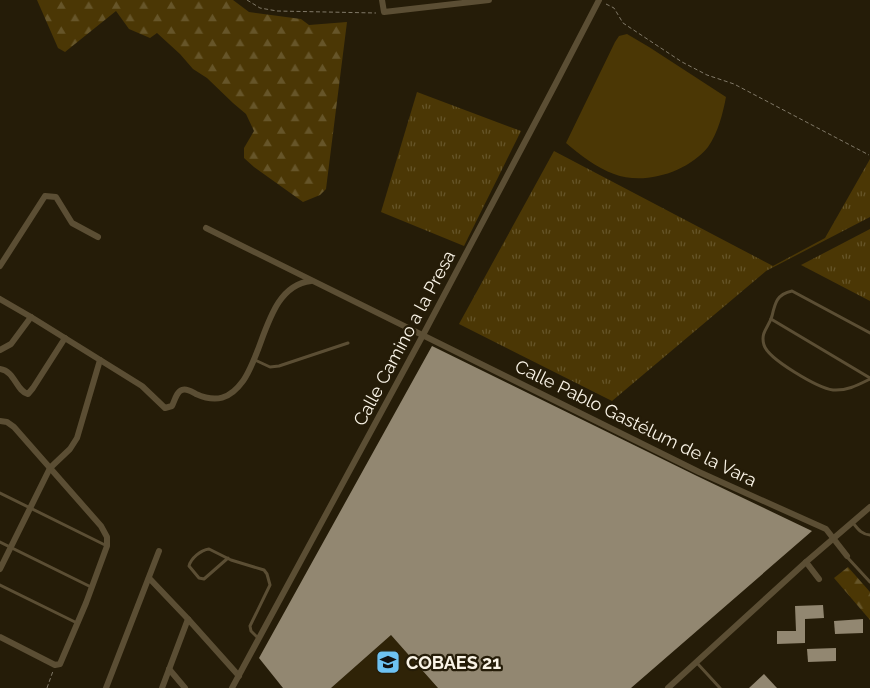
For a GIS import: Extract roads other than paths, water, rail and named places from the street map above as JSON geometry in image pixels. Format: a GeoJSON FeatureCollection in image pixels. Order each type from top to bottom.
{"type":"FeatureCollection","features":[{"type":"Feature","properties":{"kind":"street"},"geometry":{"type":"LineString","coordinates":[[382,0],[384,12],[489,0]]}},
{"type":"Feature","properties":{"kind":"street","name":"Calle Camino a la Presa"},"geometry":{"type":"LineString","coordinates":[[232,688],[260,640],[423,335],[598,0]]}},
{"type":"Feature","properties":{"kind":"street"},"geometry":{"type":"LineString","coordinates":[[0,266],[45,196],[56,196],[72,223],[98,237]]}},
{"type":"Feature","properties":{"kind":"street","name":"Calle Pablo Gastélum de la Vara"},"geometry":{"type":"LineString","coordinates":[[206,228],[699,472],[826,529],[847,556]]}},
{"type":"Feature","properties":{"kind":"street"},"geometry":{"type":"LineString","coordinates":[[0,299],[142,386],[165,408],[172,406],[182,390],[188,390],[213,400],[236,391],[255,360],[268,323],[283,295],[291,287],[301,282],[312,280]]}},
{"type":"Feature","properties":{"kind":"street"},"geometry":{"type":"LineString","coordinates":[[0,350],[11,344],[31,317]]}},
{"type":"Feature","properties":{"kind":"street"},"geometry":{"type":"LineString","coordinates":[[0,369],[5,369],[23,391],[28,394],[34,388],[65,338]]}},
{"type":"Feature","properties":{"kind":"street"},"geometry":{"type":"LineString","coordinates":[[0,569],[50,468],[70,449],[77,438],[100,360]]}},
{"type":"Feature","properties":{"kind":"street"},"geometry":{"type":"LineString","coordinates":[[0,421],[7,422],[14,427],[101,526],[106,537],[107,546],[61,662],[55,665],[0,638]]}},
{"type":"Feature","properties":{"kind":"street"},"geometry":{"type":"LineString","coordinates":[[668,688],[806,562],[870,507]]}},
{"type":"Feature","properties":{"kind":"street"},"geometry":{"type":"LineString","coordinates":[[106,688],[159,551]]}},
{"type":"Feature","properties":{"kind":"street"},"geometry":{"type":"LineString","coordinates":[[806,562],[819,579]]}},
{"type":"Feature","properties":{"kind":"street"},"geometry":{"type":"LineString","coordinates":[[149,578],[239,676]]}},
{"type":"Feature","properties":{"kind":"street"},"geometry":{"type":"LineString","coordinates":[[162,688],[188,619]]}},
{"type":"Feature","properties":{"kind":"street"},"geometry":{"type":"LineString","coordinates":[[169,669],[185,688]]}},
{"type":"Feature","properties":{"kind":"lane"},"geometry":{"type":"LineString","coordinates":[[870,333],[794,291],[779,297],[763,334],[764,346],[767,352],[820,386],[832,390],[841,390],[850,388],[870,378]]}},
{"type":"Feature","properties":{"kind":"lane"},"geometry":{"type":"LineString","coordinates":[[771,319],[870,378]]}},
{"type":"Feature","properties":{"kind":"lane"},"geometry":{"type":"LineString","coordinates":[[255,360],[270,367],[279,366],[348,343]]}},
{"type":"Feature","properties":{"kind":"lane"},"geometry":{"type":"LineString","coordinates":[[0,493],[107,546]]}},
{"type":"Feature","properties":{"kind":"lane"},"geometry":{"type":"LineString","coordinates":[[853,522],[859,531],[864,534],[870,534]]}},
{"type":"Feature","properties":{"kind":"lane"},"geometry":{"type":"LineString","coordinates":[[0,542],[92,587]]}},
{"type":"Feature","properties":{"kind":"lane"},"geometry":{"type":"LineString","coordinates":[[228,558],[204,579],[199,578],[189,566],[190,562],[207,549],[264,570],[270,579],[270,585],[250,626],[251,631],[260,640]]}},
{"type":"Feature","properties":{"kind":"lane"},"geometry":{"type":"LineString","coordinates":[[847,556],[870,582]]}},
{"type":"Feature","properties":{"kind":"lane"},"geometry":{"type":"LineString","coordinates":[[0,585],[77,623]]}},
{"type":"Feature","properties":{"kind":"lane"},"geometry":{"type":"LineString","coordinates":[[696,663],[720,688]]}},
{"type":"Feature","properties":{"kind":"place","name":"COBAES 21"},"geometry":{"type":"Point","coordinates":[388,662]}}]}
